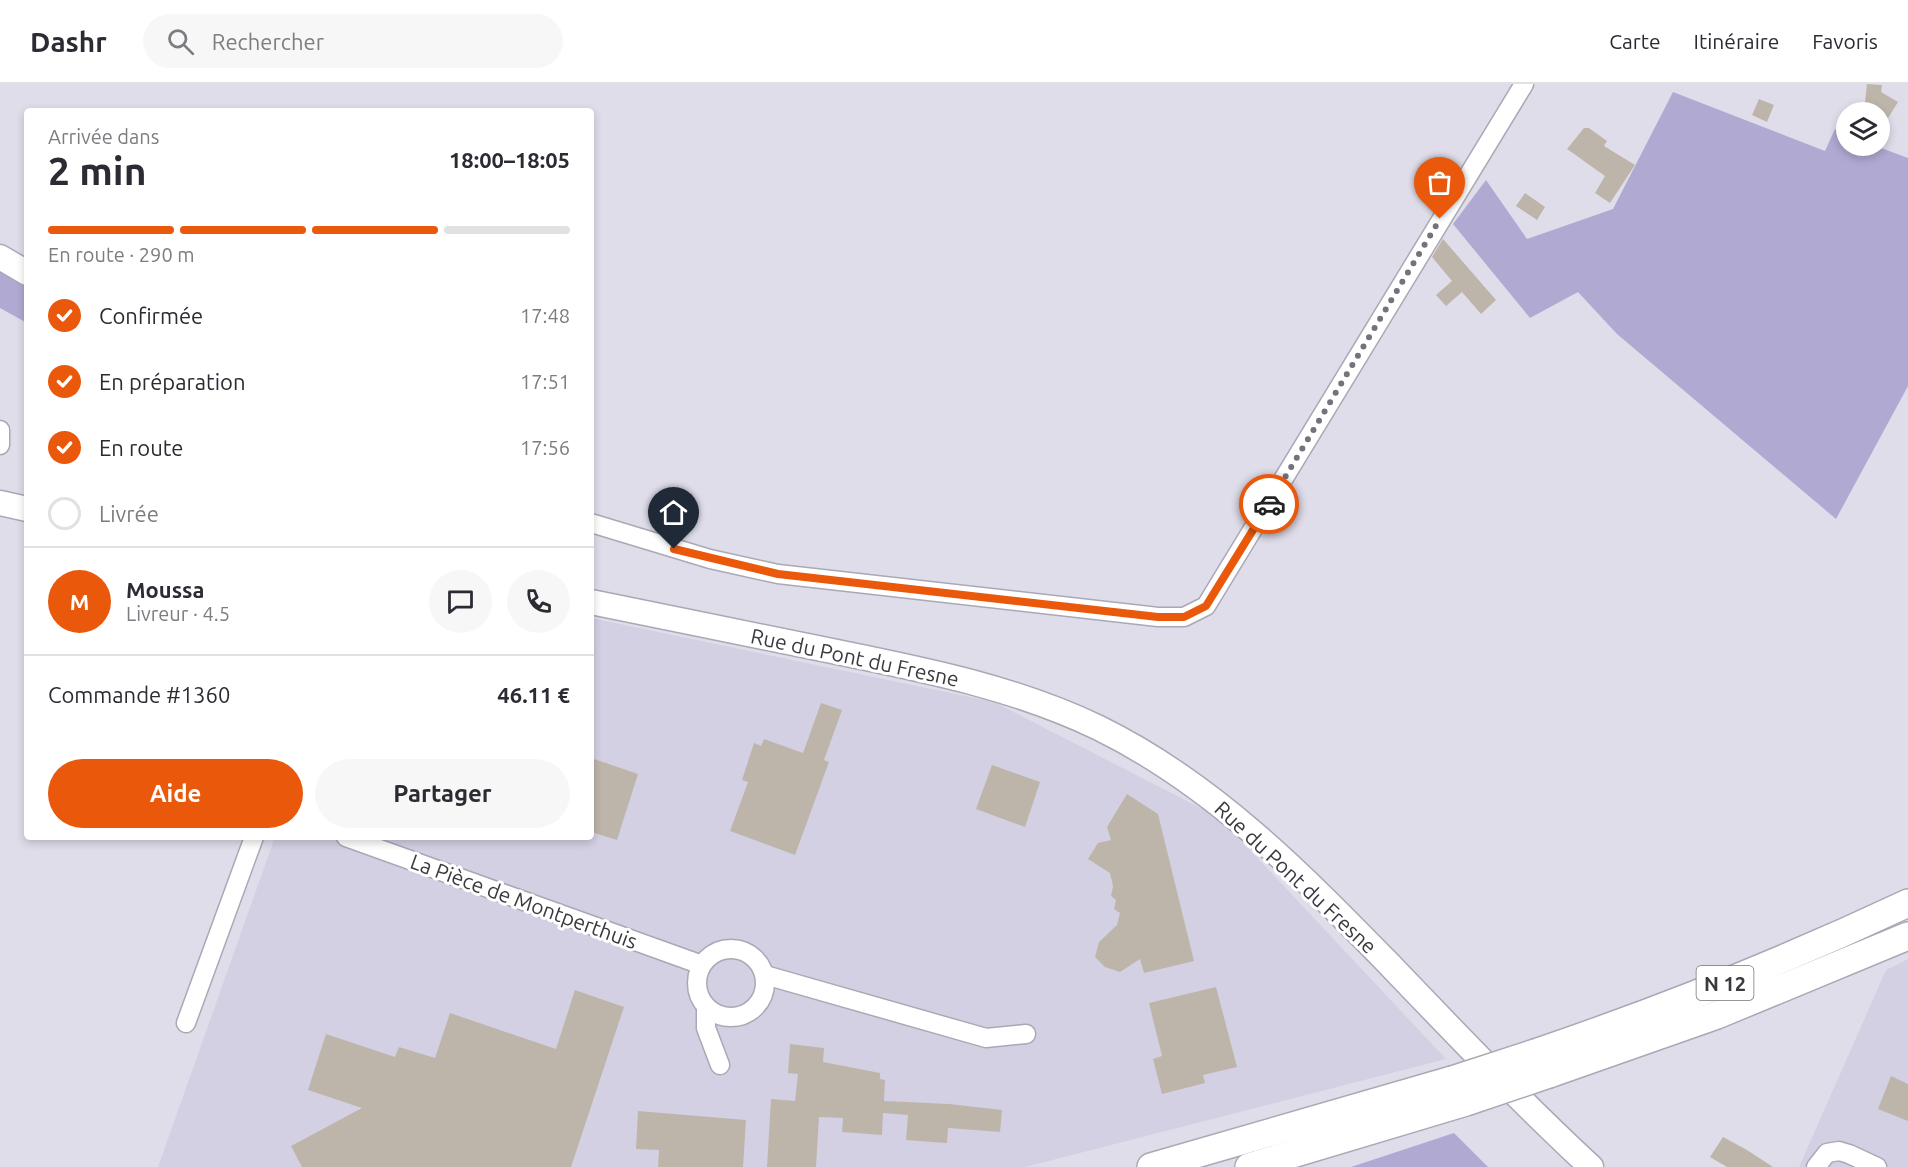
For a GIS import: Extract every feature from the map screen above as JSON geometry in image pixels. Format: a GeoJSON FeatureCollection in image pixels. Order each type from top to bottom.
{"type":"FeatureCollection","features":[{"type":"Feature","properties":{"kind":"highway","name":"N 12"},"geometry":{"type":"LineString","coordinates":[[1544,1063],[1908,903]]}},
{"type":"Feature","properties":{"kind":"highway","name":"N 12"},"geometry":{"type":"LineString","coordinates":[[1249,1167],[1459,1091],[1544,1063],[1717,1015],[1890,946],[1908,936]]}},
{"type":"Feature","properties":{"kind":"highway","name":"N 12"},"geometry":{"type":"LineString","coordinates":[[1150,1167],[1459,1091]]}},
{"type":"Feature","properties":{"kind":"main road"},"geometry":{"type":"LineString","coordinates":[[0,257],[24,271]]}},
{"type":"Feature","properties":{"kind":"main road"},"geometry":{"type":"LineString","coordinates":[[0,503],[24,508]]}},
{"type":"Feature","properties":{"kind":"main road","name":"Rue du Pont du Fresne"},"geometry":{"type":"LineString","coordinates":[[594,603],[907,666],[994,687],[1046,705],[1100,728],[1153,758],[1207,793],[1250,828],[1348,922],[1523,1103],[1591,1167]]}},
{"type":"Feature","properties":{"kind":"street"},"geometry":{"type":"LineString","coordinates":[[594,524],[710,559],[778,574],[1158,617],[1184,617],[1206,606],[1524,84]]}},
{"type":"Feature","properties":{"kind":"street"},"geometry":{"type":"LineString","coordinates":[[0,430],[0,445]]}},
{"type":"Feature","properties":{"kind":"street"},"geometry":{"type":"LineString","coordinates":[[186,1023],[253,840]]}},
{"type":"Feature","properties":{"kind":"street","name":"La Pièce de Montperthuis"},"geometry":{"type":"LineString","coordinates":[[354,840],[702,965]]}},
{"type":"Feature","properties":{"kind":"street"},"geometry":{"type":"LineString","coordinates":[[706,1007],[726,1018],[748,1014],[763,997],[765,975],[752,956],[731,949],[719,951],[702,965],[697,987],[706,1007],[706,1029],[720,1065]]}},
{"type":"Feature","properties":{"kind":"street"},"geometry":{"type":"LineString","coordinates":[[765,975],[986,1038],[1026,1034]]}},
{"type":"Feature","properties":{"kind":"street"},"geometry":{"type":"LineString","coordinates":[[1822,1160],[1839,1151],[1877,1167]]}},
{"type":"Feature","properties":{"kind":"shaded area"},"geometry":{"type":"Polygon","coordinates":[[[1673,92],[1825,151],[1835,129],[1836,156],[1890,156],[1890,151],[1908,158],[1908,386],[1836,519],[1617,334],[1578,292],[1530,318],[1453,224],[1486,180],[1527,239],[1613,209],[1673,92]]]}},
{"type":"Feature","properties":{"kind":"shaded area"},"geometry":{"type":"Polygon","coordinates":[[[0,266],[24,280],[24,321],[0,308],[0,266]]]}},
{"type":"Feature","properties":{"kind":"shaded area"},"geometry":{"type":"Polygon","coordinates":[[[594,619],[994,702],[1220,818],[1446,1059],[1025,1167],[158,1167],[274,840],[594,840],[594,619]]]}},
{"type":"Feature","properties":{"kind":"shaded area"},"geometry":{"type":"Polygon","coordinates":[[[1908,959],[1908,1167],[1799,1167],[1886,970],[1908,959]]]}},
{"type":"Feature","properties":{"kind":"shaded area"},"geometry":{"type":"Polygon","coordinates":[[[1454,1133],[1488,1167],[1351,1167],[1454,1133]]]}},
{"type":"Feature","properties":{"kind":"building"},"geometry":{"type":"Polygon","coordinates":[[[1867,84],[1882,85],[1881,92],[1898,102],[1890,115],[1890,102],[1865,102],[1867,84]]]}},
{"type":"Feature","properties":{"kind":"building"},"geometry":{"type":"Polygon","coordinates":[[[1759,99],[1774,105],[1767,122],[1752,115],[1759,99]]]}},
{"type":"Feature","properties":{"kind":"building"},"geometry":{"type":"Polygon","coordinates":[[[1584,128],[1589,128],[1607,141],[1604,146],[1635,165],[1610,203],[1595,193],[1605,176],[1567,149],[1584,128]]]}},
{"type":"Feature","properties":{"kind":"building"},"geometry":{"type":"Polygon","coordinates":[[[1525,193],[1545,207],[1537,220],[1516,206],[1525,193]]]}},
{"type":"Feature","properties":{"kind":"building"},"geometry":{"type":"Polygon","coordinates":[[[1443,239],[1496,300],[1481,314],[1462,292],[1446,306],[1436,295],[1452,281],[1432,257],[1443,239]]]}},
{"type":"Feature","properties":{"kind":"building"},"geometry":{"type":"Polygon","coordinates":[[[821,703],[842,710],[824,760],[829,762],[795,855],[730,831],[748,782],[742,780],[754,743],[761,746],[764,739],[803,753],[821,703]]]}},
{"type":"Feature","properties":{"kind":"building"},"geometry":{"type":"Polygon","coordinates":[[[594,759],[638,774],[617,840],[594,833],[594,759]]]}},
{"type":"Feature","properties":{"kind":"building"},"geometry":{"type":"Polygon","coordinates":[[[992,765],[1040,782],[1025,827],[976,809],[992,765]]]}},
{"type":"Feature","properties":{"kind":"building"},"geometry":{"type":"Polygon","coordinates":[[[1127,794],[1158,814],[1194,961],[1144,973],[1140,959],[1120,972],[1105,967],[1095,957],[1099,942],[1117,925],[1120,913],[1114,909],[1116,900],[1111,896],[1113,886],[1110,873],[1088,859],[1098,843],[1111,840],[1107,827],[1127,794]]]}},
{"type":"Feature","properties":{"kind":"building"},"geometry":{"type":"Polygon","coordinates":[[[1216,987],[1237,1067],[1203,1075],[1205,1083],[1162,1094],[1153,1059],[1162,1056],[1149,1003],[1216,987]]]}},
{"type":"Feature","properties":{"kind":"building"},"geometry":{"type":"Polygon","coordinates":[[[575,990],[624,1007],[571,1167],[302,1167],[291,1146],[362,1108],[308,1090],[326,1034],[395,1057],[399,1047],[435,1058],[450,1013],[556,1049],[575,990]]]}},
{"type":"Feature","properties":{"kind":"building"},"geometry":{"type":"Polygon","coordinates":[[[790,1044],[824,1048],[823,1062],[880,1073],[880,1079],[885,1080],[884,1101],[949,1104],[1002,1110],[1000,1132],[948,1128],[947,1143],[918,1141],[906,1140],[908,1115],[883,1113],[882,1135],[842,1132],[843,1118],[819,1117],[816,1167],[767,1167],[771,1099],[795,1101],[798,1074],[788,1073],[790,1044]]]}},
{"type":"Feature","properties":{"kind":"building"},"geometry":{"type":"Polygon","coordinates":[[[1891,1076],[1908,1084],[1908,1121],[1878,1109],[1891,1076]]]}},
{"type":"Feature","properties":{"kind":"building"},"geometry":{"type":"Polygon","coordinates":[[[638,1111],[746,1120],[743,1167],[658,1167],[659,1150],[636,1149],[638,1111]]]}},
{"type":"Feature","properties":{"kind":"building"},"geometry":{"type":"Polygon","coordinates":[[[1723,1137],[1773,1167],[1727,1167],[1710,1157],[1723,1137]]]}},
{"type":"Feature","properties":{"kind":"way so far"},"geometry":{"type":"LineString","coordinates":[[1269,504],[1440,219]]}},
{"type":"Feature","properties":{"kind":"route"},"geometry":{"type":"LineString","coordinates":[[674,549],[778,574],[1158,617],[1184,617],[1206,606],[1225,580],[1269,504]]}}]}
